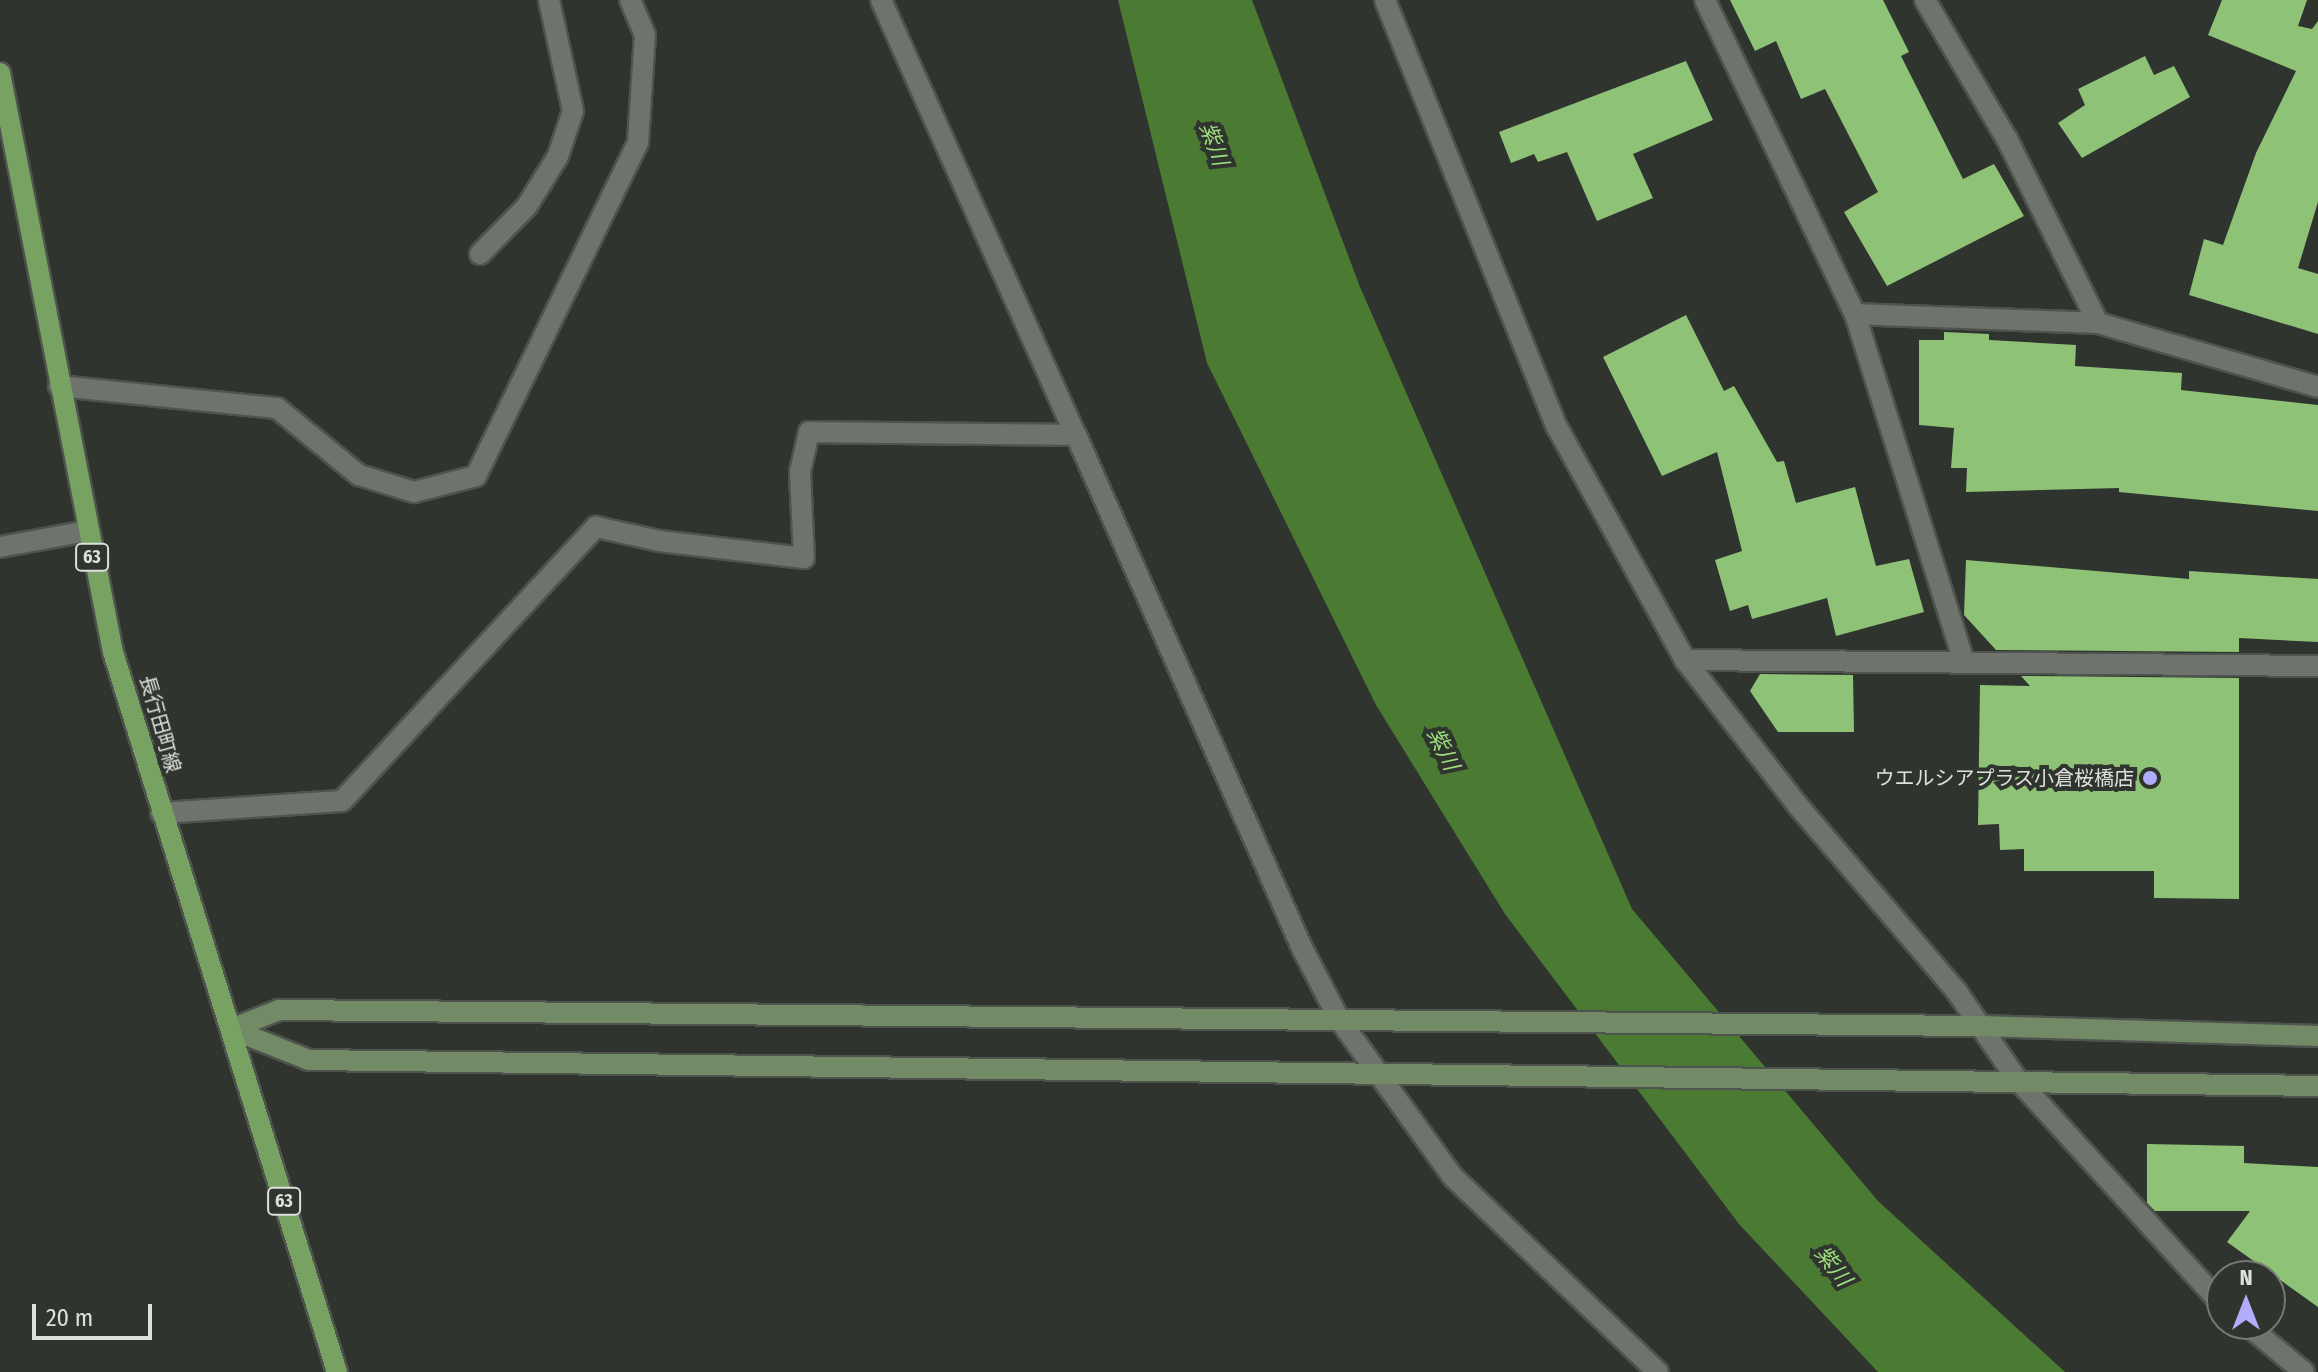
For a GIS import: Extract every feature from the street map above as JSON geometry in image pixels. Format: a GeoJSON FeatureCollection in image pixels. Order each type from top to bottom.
{"type":"FeatureCollection","features":[{"type":"Feature","properties":{"kind":"main road","name":"長行田町線"},"geometry":{"type":"LineString","coordinates":[[0,73],[113,652],[337,1372]]}},
{"type":"Feature","properties":{"kind":"street"},"geometry":{"type":"LineString","coordinates":[[480,254],[527,206],[558,156],[573,111],[549,0]]}},
{"type":"Feature","properties":{"kind":"street"},"geometry":{"type":"LineString","coordinates":[[59,386],[277,408],[359,475],[414,492],[476,476],[575,281],[638,142],[645,35],[630,0]]}},
{"type":"Feature","properties":{"kind":"street"},"geometry":{"type":"LineString","coordinates":[[881,0],[1339,1019],[1453,1177],[1658,1372]]}},
{"type":"Feature","properties":{"kind":"street"},"geometry":{"type":"LineString","coordinates":[[1385,0],[1557,427],[1685,660],[1800,808],[1982,1026],[2016,1078],[2206,1286]]}},
{"type":"Feature","properties":{"kind":"street"},"geometry":{"type":"LineString","coordinates":[[1705,0],[1855,314],[1964,661]]}},
{"type":"Feature","properties":{"kind":"street"},"geometry":{"type":"LineString","coordinates":[[1925,0],[2007,139],[2098,323]]}},
{"type":"Feature","properties":{"kind":"street"},"geometry":{"type":"LineString","coordinates":[[1855,314],[2098,323],[2318,387]]}},
{"type":"Feature","properties":{"kind":"street"},"geometry":{"type":"LineString","coordinates":[[161,813],[342,801],[596,527],[659,541],[804,558],[800,472],[809,432],[1076,435]]}},
{"type":"Feature","properties":{"kind":"street"},"geometry":{"type":"LineString","coordinates":[[0,547],[87,531]]}},
{"type":"Feature","properties":{"kind":"street"},"geometry":{"type":"LineString","coordinates":[[1685,660],[2318,666]]}},
{"type":"Feature","properties":{"kind":"street"},"geometry":{"type":"LineString","coordinates":[[231,1029],[279,1010],[1982,1026],[2318,1036]]}},
{"type":"Feature","properties":{"kind":"street"},"geometry":{"type":"LineString","coordinates":[[231,1029],[309,1060],[1376,1074],[1419,1078],[2016,1078],[2318,1086]]}},
{"type":"Feature","properties":{"kind":"street"},"geometry":{"type":"LineString","coordinates":[[2265,1340],[2304,1372]]}},
{"type":"Feature","properties":{"kind":"water","name":"紫川"},"geometry":{"type":"Polygon","coordinates":[[[1118,0],[1252,0],[1360,287],[1632,909],[1878,1201],[2065,1372],[1878,1372],[1739,1224],[1505,914],[1376,705],[1207,363],[1118,0]]]}},
{"type":"Feature","properties":{"kind":"building"},"geometry":{"type":"Polygon","coordinates":[[[1730,0],[1883,0],[1909,52],[1901,56],[1963,179],[1994,164],[2024,216],[1887,286],[1844,212],[1878,192],[1825,89],[1801,99],[1776,41],[1755,51],[1730,0]]]}},
{"type":"Feature","properties":{"kind":"building"},"geometry":{"type":"Polygon","coordinates":[[[2222,0],[2307,0],[2298,26],[2312,29],[2318,21],[2318,202],[2298,268],[2318,274],[2318,334],[2189,295],[2204,239],[2223,245],[2256,153],[2296,71],[2208,35],[2222,0]]]}},
{"type":"Feature","properties":{"kind":"building"},"geometry":{"type":"Polygon","coordinates":[[[2145,56],[2154,75],[2174,66],[2190,97],[2082,158],[2058,123],[2085,105],[2078,89],[2145,56]]]}},
{"type":"Feature","properties":{"kind":"building"},"geometry":{"type":"Polygon","coordinates":[[[1686,61],[1713,120],[1633,154],[1653,198],[1597,221],[1567,152],[1538,162],[1534,154],[1511,163],[1499,132],[1686,61]]]}},
{"type":"Feature","properties":{"kind":"building"},"geometry":{"type":"Polygon","coordinates":[[[1686,315],[1724,391],[1734,386],[1777,462],[1784,461],[1796,503],[1855,487],[1876,566],[1909,559],[1924,612],[1836,636],[1827,598],[1752,619],[1748,605],[1730,611],[1715,560],[1742,551],[1717,452],[1662,476],[1603,357],[1686,315]]]}},
{"type":"Feature","properties":{"kind":"building"},"geometry":{"type":"Polygon","coordinates":[[[1944,332],[1989,334],[1989,340],[2076,345],[2075,366],[2182,373],[2181,390],[2318,405],[2318,511],[2119,492],[2119,488],[1966,492],[1967,468],[1951,468],[1954,428],[1919,425],[1919,340],[1944,340],[1944,332]]]}},
{"type":"Feature","properties":{"kind":"building"},"geometry":{"type":"Polygon","coordinates":[[[1966,560],[2189,579],[2189,571],[2318,579],[2318,642],[2239,638],[2239,652],[1996,650],[1964,615],[1966,560]]]}},
{"type":"Feature","properties":{"kind":"building"},"geometry":{"type":"Polygon","coordinates":[[[1760,674],[1853,675],[1854,732],[1778,732],[1750,691],[1760,674]]]}},
{"type":"Feature","properties":{"kind":"building"},"geometry":{"type":"Polygon","coordinates":[[[2021,676],[2239,678],[2239,899],[2154,898],[2154,871],[2024,871],[2024,849],[2000,850],[1999,824],[1978,825],[1980,685],[2030,686],[2021,676]]]}},
{"type":"Feature","properties":{"kind":"building"},"geometry":{"type":"Polygon","coordinates":[[[2147,1144],[2244,1146],[2244,1163],[2318,1167],[2318,1307],[2286,1284],[2286,1260],[2252,1260],[2227,1242],[2250,1211],[2155,1211],[2147,1203],[2147,1144]]]}},
{"type":"Feature","properties":{"kind":"place","name":"ウエルシアプラス小倉桜橋店"},"geometry":{"type":"Point","coordinates":[2150,778]}}]}
